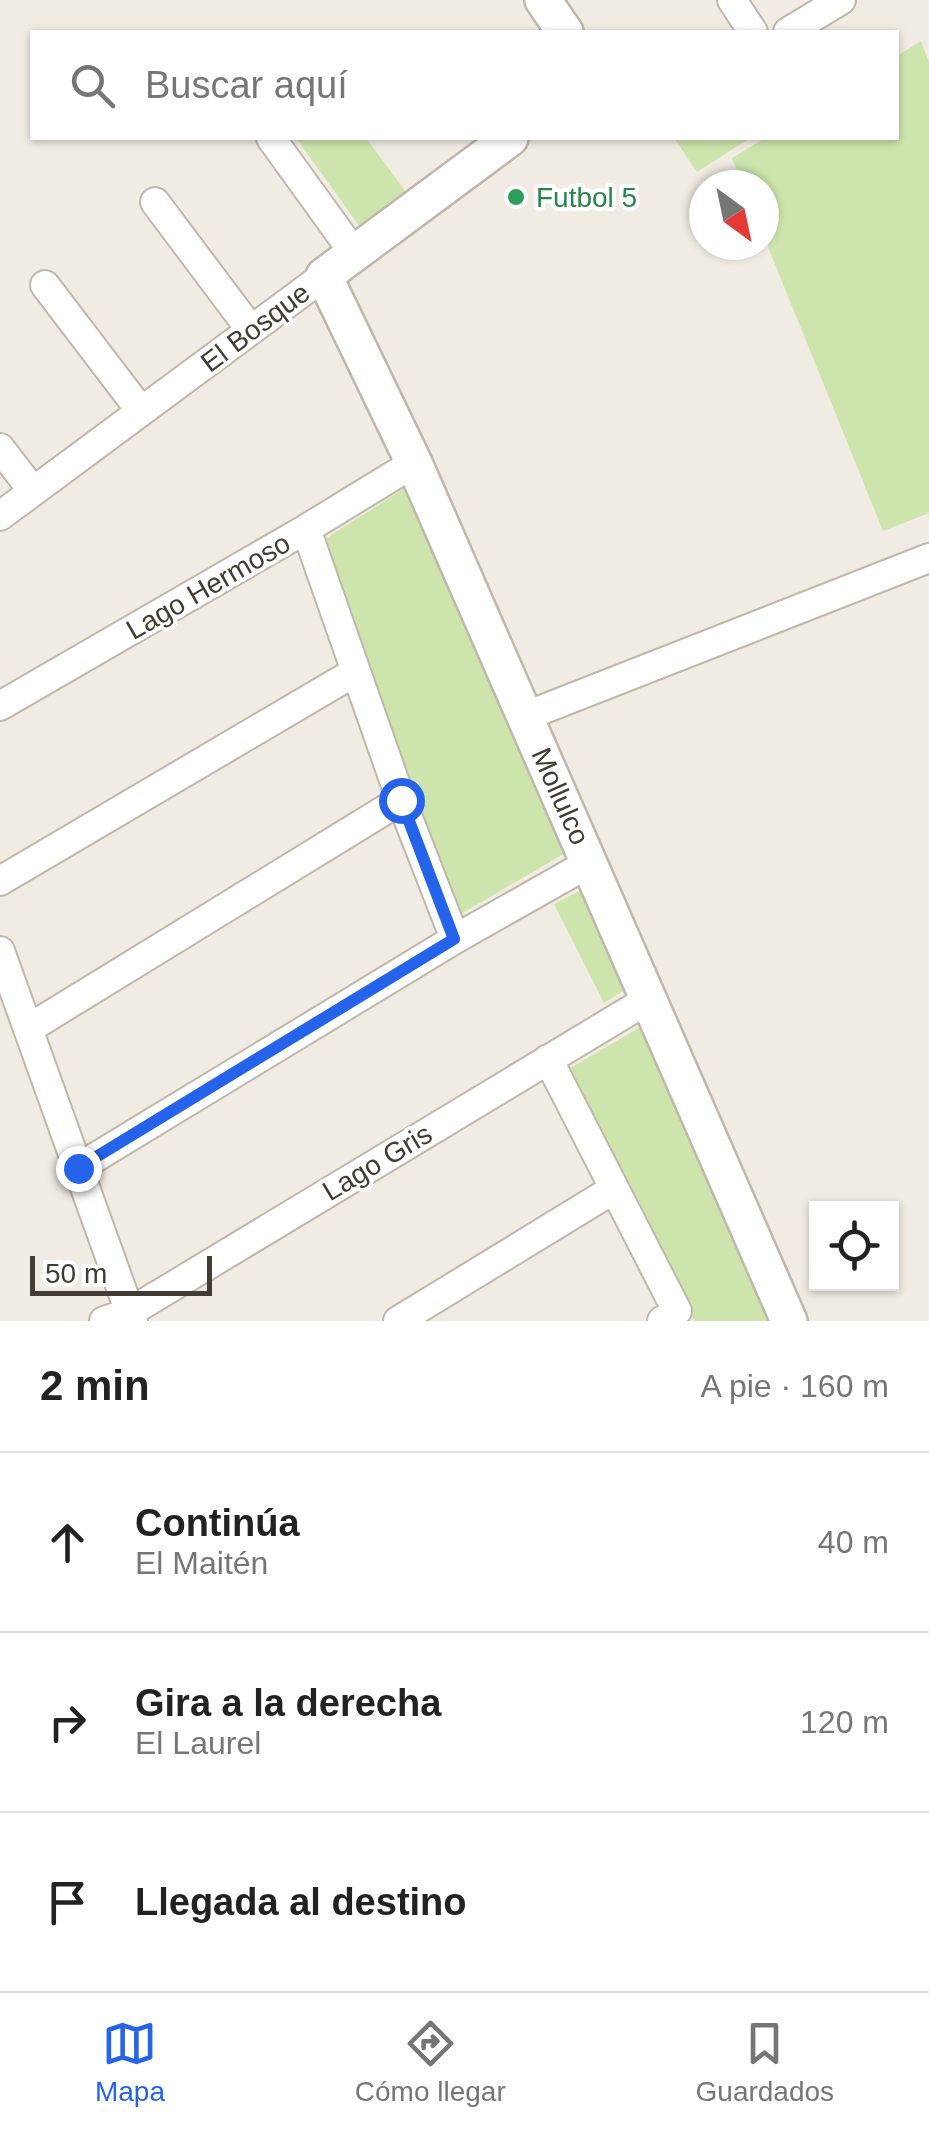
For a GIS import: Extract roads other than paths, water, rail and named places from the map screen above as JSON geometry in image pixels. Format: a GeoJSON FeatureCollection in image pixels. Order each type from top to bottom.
{"type":"FeatureCollection","features":[{"type":"Feature","properties":{"kind":"street"},"geometry":{"type":"LineString","coordinates":[[543,0],[564,30]]}},
{"type":"Feature","properties":{"kind":"street"},"geometry":{"type":"LineString","coordinates":[[732,0],[752,30]]}},
{"type":"Feature","properties":{"kind":"street"},"geometry":{"type":"LineString","coordinates":[[791,30],[841,0]]}},
{"type":"Feature","properties":{"kind":"street"},"geometry":{"type":"LineString","coordinates":[[272,140],[354,253]]}},
{"type":"Feature","properties":{"kind":"street","name":"El Bosque"},"geometry":{"type":"LineString","coordinates":[[0,516],[507,140]]}},
{"type":"Feature","properties":{"kind":"street"},"geometry":{"type":"LineString","coordinates":[[155,202],[250,330]]}},
{"type":"Feature","properties":{"kind":"street","name":"Mollulco"},"geometry":{"type":"LineString","coordinates":[[324,276],[414,463],[790,1321]]}},
{"type":"Feature","properties":{"kind":"street"},"geometry":{"type":"LineString","coordinates":[[45,284],[141,412]]}},
{"type":"Feature","properties":{"kind":"street"},"geometry":{"type":"LineString","coordinates":[[0,448],[33,491]]}},
{"type":"Feature","properties":{"kind":"street","name":"Lago Hermoso"},"geometry":{"type":"LineString","coordinates":[[0,706],[306,530],[414,463]]}},
{"type":"Feature","properties":{"kind":"street"},"geometry":{"type":"LineString","coordinates":[[306,530],[354,672],[454,939]]}},
{"type":"Feature","properties":{"kind":"street"},"geometry":{"type":"LineString","coordinates":[[526,716],[929,558]]}},
{"type":"Feature","properties":{"kind":"street"},"geometry":{"type":"LineString","coordinates":[[0,881],[354,672]]}},
{"type":"Feature","properties":{"kind":"street"},"geometry":{"type":"LineString","coordinates":[[28,1029],[401,800]]}},
{"type":"Feature","properties":{"kind":"street"},"geometry":{"type":"LineString","coordinates":[[78,1168],[454,939],[591,862]]}},
{"type":"Feature","properties":{"kind":"street"},"geometry":{"type":"LineString","coordinates":[[0,951],[78,1168],[122,1318]]}},
{"type":"Feature","properties":{"kind":"street","name":"Lago Gris"},"geometry":{"type":"LineString","coordinates":[[122,1318],[649,999]]}},
{"type":"Feature","properties":{"kind":"street"},"geometry":{"type":"LineString","coordinates":[[548,1058],[614,1188],[669,1316]]}},
{"type":"Feature","properties":{"kind":"street"},"geometry":{"type":"LineString","coordinates":[[398,1321],[614,1188]]}},
{"type":"Feature","properties":{"kind":"place","name":"Futbol 5"},"geometry":{"type":"Point","coordinates":[516,197]}}]}
